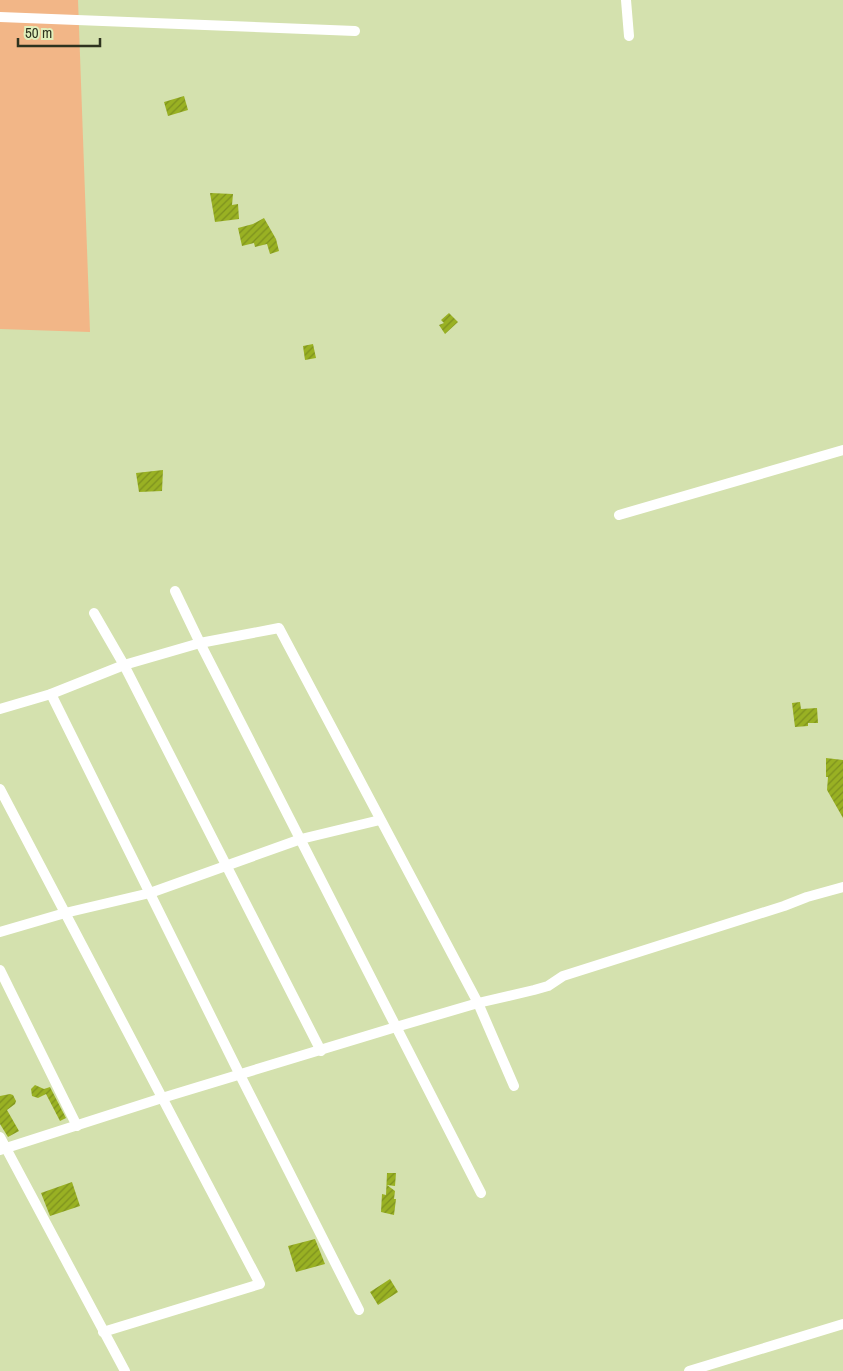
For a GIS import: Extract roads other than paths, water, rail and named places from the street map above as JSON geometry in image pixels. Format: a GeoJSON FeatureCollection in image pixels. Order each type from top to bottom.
{"type":"FeatureCollection","features":[{"type":"Feature","properties":{"kind":"street"},"geometry":{"type":"LineString","coordinates":[[626,0],[629,36]]}},
{"type":"Feature","properties":{"kind":"street"},"geometry":{"type":"LineString","coordinates":[[0,17],[355,31]]}},
{"type":"Feature","properties":{"kind":"street"},"geometry":{"type":"LineString","coordinates":[[619,515],[843,450]]}},
{"type":"Feature","properties":{"kind":"street"},"geometry":{"type":"LineString","coordinates":[[175,591],[481,1193]]}},
{"type":"Feature","properties":{"kind":"street"},"geometry":{"type":"LineString","coordinates":[[94,613],[124,666],[321,1051]]}},
{"type":"Feature","properties":{"kind":"street"},"geometry":{"type":"LineString","coordinates":[[0,709],[52,694],[124,666],[200,643],[279,628],[478,1003],[514,1086]]}},
{"type":"Feature","properties":{"kind":"street"},"geometry":{"type":"LineString","coordinates":[[52,694],[240,1075],[359,1310]]}},
{"type":"Feature","properties":{"kind":"street"},"geometry":{"type":"LineString","coordinates":[[0,789],[260,1284],[104,1332]]}},
{"type":"Feature","properties":{"kind":"street"},"geometry":{"type":"LineString","coordinates":[[0,932],[65,913],[150,893],[301,840],[380,820]]}},
{"type":"Feature","properties":{"kind":"street"},"geometry":{"type":"LineString","coordinates":[[3,1150],[162,1098],[396,1027],[478,1003],[548,986],[563,976],[843,887]]}},
{"type":"Feature","properties":{"kind":"street"},"geometry":{"type":"LineString","coordinates":[[0,970],[78,1126]]}},
{"type":"Feature","properties":{"kind":"street"},"geometry":{"type":"LineString","coordinates":[[0,1137],[3,1150],[125,1371]]}},
{"type":"Feature","properties":{"kind":"street"},"geometry":{"type":"LineString","coordinates":[[689,1371],[843,1324]]}}]}
